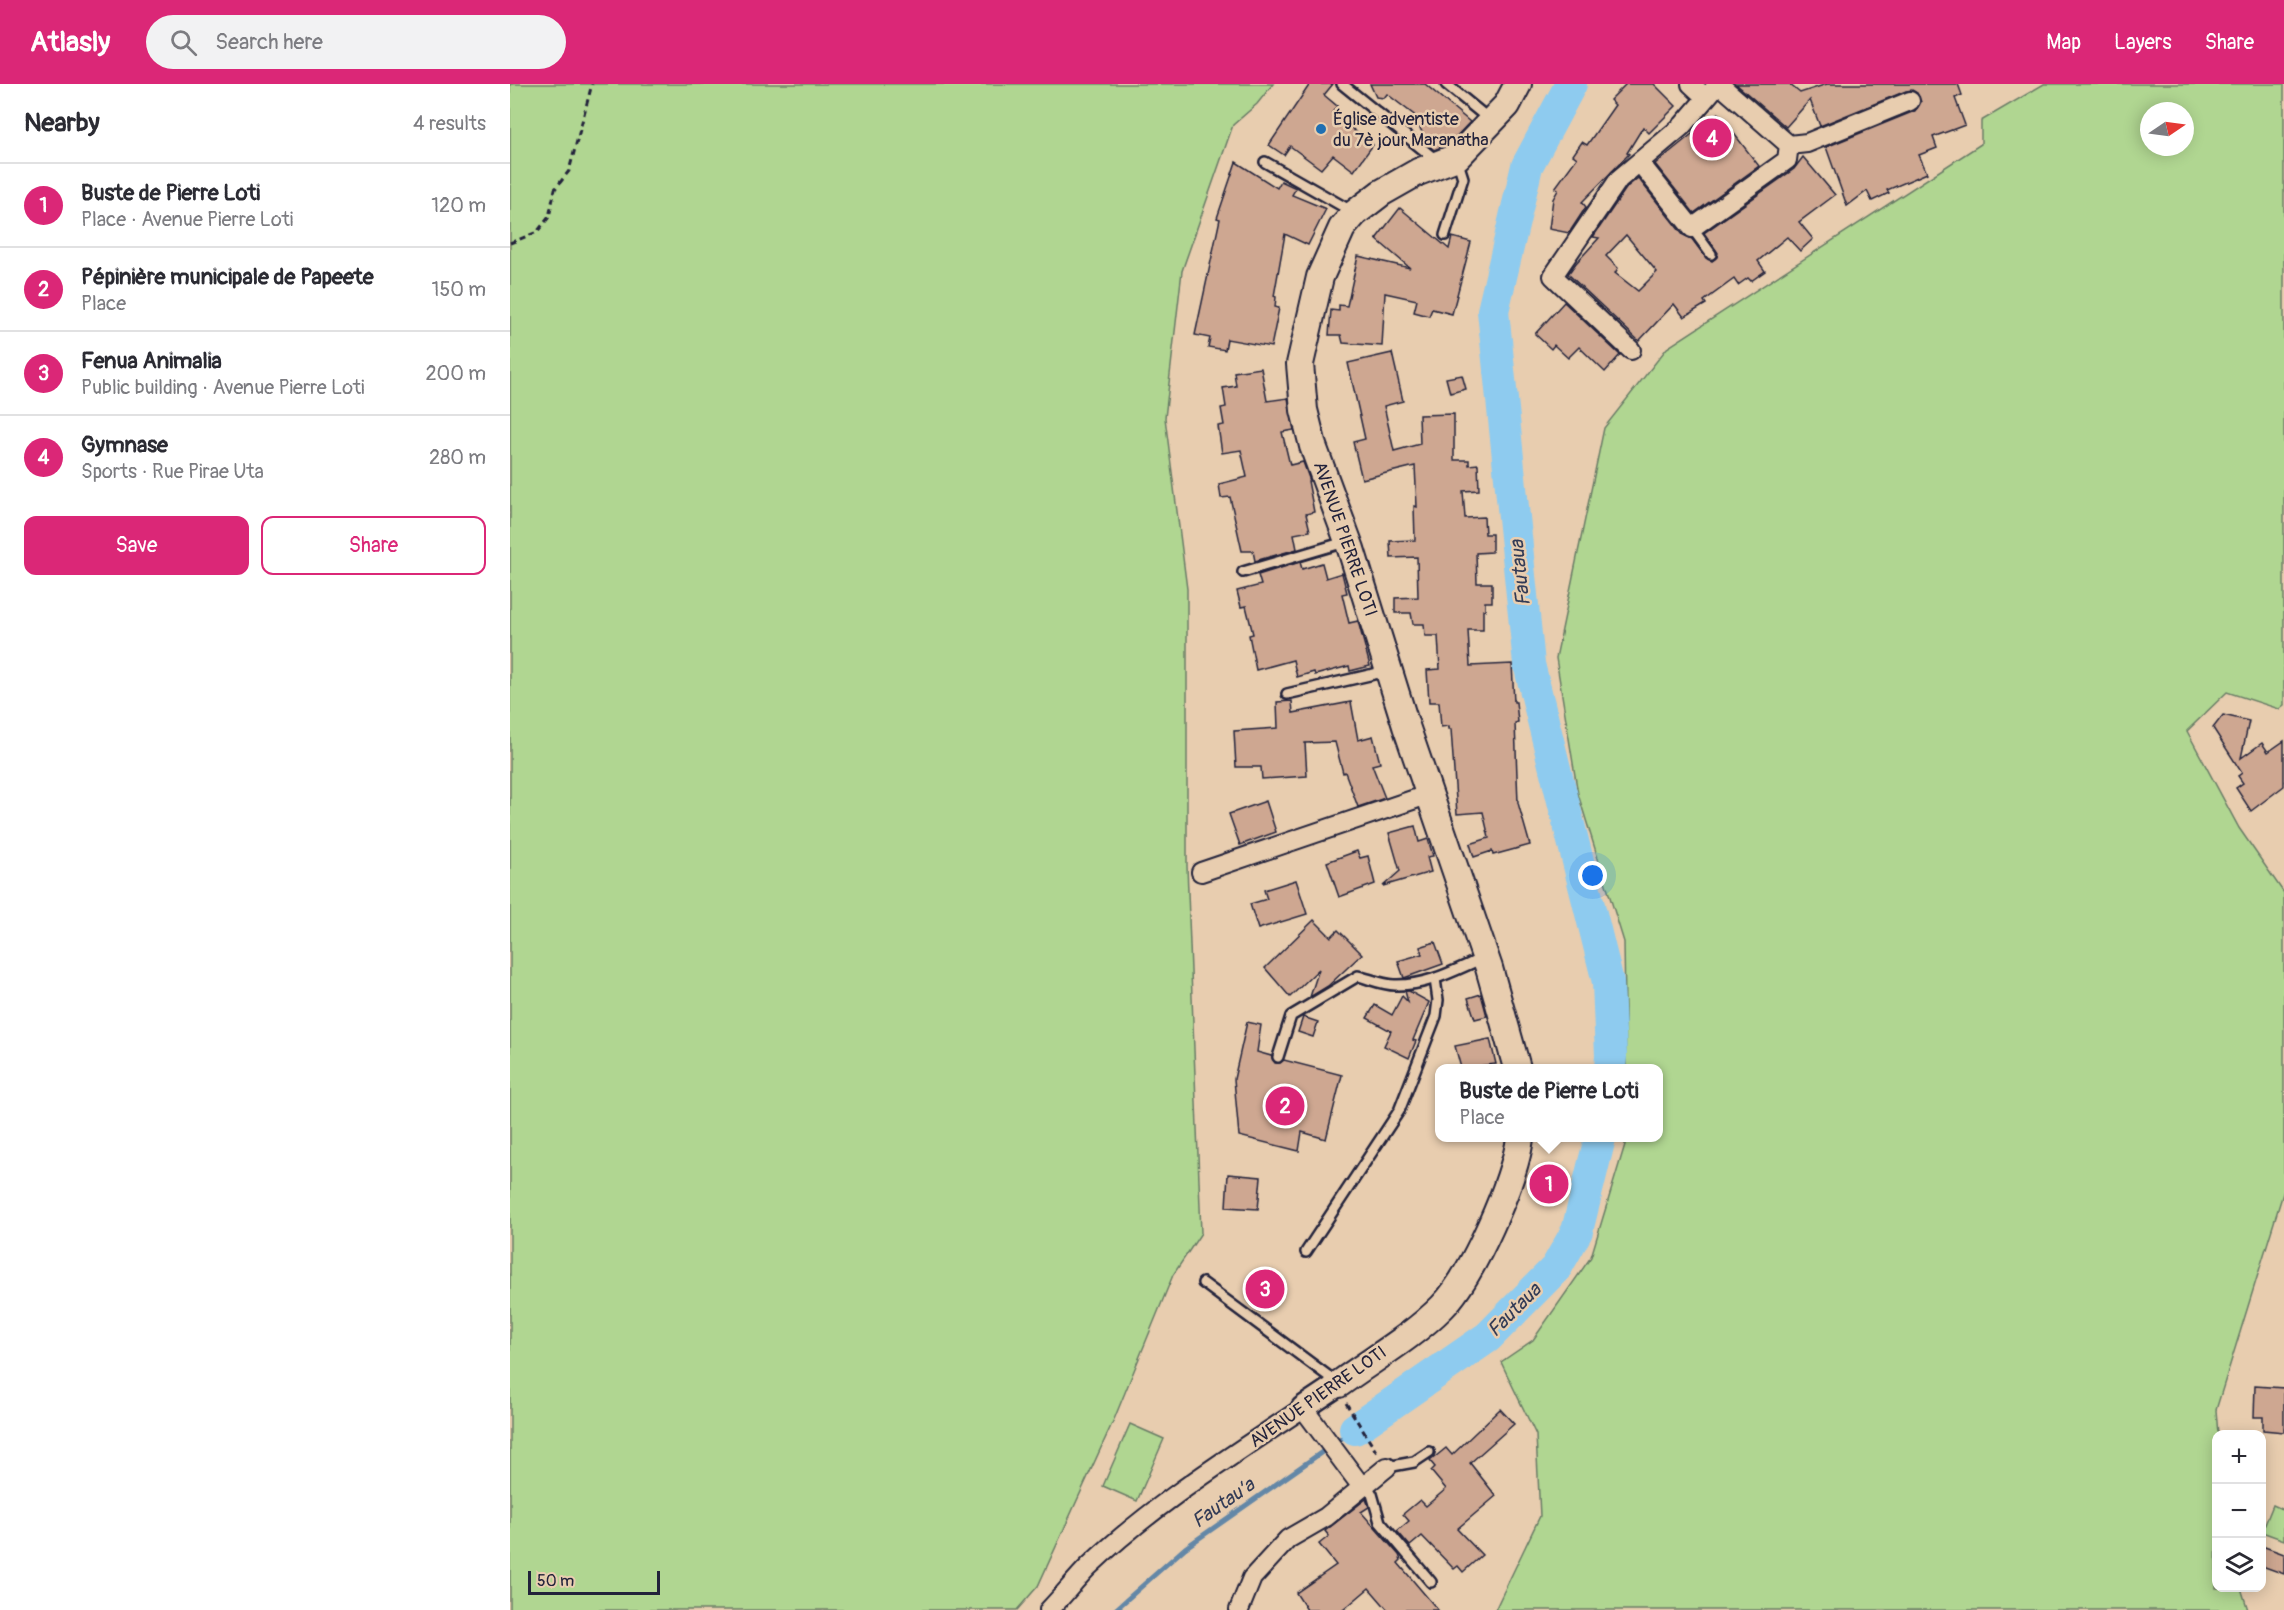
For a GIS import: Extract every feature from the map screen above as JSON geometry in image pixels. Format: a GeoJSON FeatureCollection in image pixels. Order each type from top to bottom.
{"type":"FeatureCollection","features":[{"type":"Feature","properties":{"kind":"main road","name":"AVENUE PIERRE LOTI"},"geometry":{"type":"LineString","coordinates":[[1516,1064],[1485,957],[1348,542],[1313,446],[1304,410],[1300,363],[1320,277],[1342,228],[1355,213],[1396,184],[1448,160],[1507,105],[1518,84]]}},
{"type":"Feature","properties":{"kind":"main road","name":"AVENUE PIERRE LOTI"},"geometry":{"type":"LineString","coordinates":[[1343,1394],[1443,1305],[1475,1257],[1512,1171],[1519,1142]]}},
{"type":"Feature","properties":{"kind":"street"},"geometry":{"type":"LineString","coordinates":[[1691,84],[1714,88],[1789,145],[1807,143],[1910,101]]}},
{"type":"Feature","properties":{"kind":"street"},"geometry":{"type":"LineString","coordinates":[[1631,350],[1553,276],[1619,179],[1682,126],[1714,88]]}},
{"type":"Feature","properties":{"kind":"street"},"geometry":{"type":"LineString","coordinates":[[1640,163],[1692,228],[1787,160],[1789,145]]}},
{"type":"Feature","properties":{"kind":"street"},"geometry":{"type":"LineString","coordinates":[[1201,872],[1430,794]]}},
{"type":"Feature","properties":{"kind":"street","name":"AVENUE PIERRE LOTI"},"geometry":{"type":"LineString","coordinates":[[1050,1609],[1088,1567],[1118,1541],[1217,1466],[1303,1408],[1343,1394]]}},
{"type":"Feature","properties":{"kind":"street"},"geometry":{"type":"LineString","coordinates":[[1303,1408],[1348,1468],[1364,1485]]}},
{"type":"Feature","properties":{"kind":"street"},"geometry":{"type":"LineString","coordinates":[[1241,1609],[1252,1578],[1288,1539],[1326,1517],[1364,1485],[1382,1460]]}},
{"type":"Feature","properties":{"kind":"lane"},"geometry":{"type":"LineString","coordinates":[[1342,84],[1448,160],[1463,178],[1445,235]]}},
{"type":"Feature","properties":{"kind":"lane"},"geometry":{"type":"LineString","coordinates":[[1446,84],[1492,121]]}},
{"type":"Feature","properties":{"kind":"lane"},"geometry":{"type":"LineString","coordinates":[[1265,162],[1355,213]]}},
{"type":"Feature","properties":{"kind":"lane"},"geometry":{"type":"LineString","coordinates":[[1692,228],[1711,254]]}},
{"type":"Feature","properties":{"kind":"lane"},"geometry":{"type":"LineString","coordinates":[[1243,572],[1348,542]]}},
{"type":"Feature","properties":{"kind":"lane"},"geometry":{"type":"LineString","coordinates":[[1287,694],[1389,670]]}},
{"type":"Feature","properties":{"kind":"lane"},"geometry":{"type":"LineString","coordinates":[[1278,1057],[1291,1016],[1358,976],[1392,985],[1411,985],[1435,979],[1485,957]]}},
{"type":"Feature","properties":{"kind":"lane"},"geometry":{"type":"LineString","coordinates":[[1306,1252],[1399,1111],[1436,1016],[1435,979]]}},
{"type":"Feature","properties":{"kind":"lane"},"geometry":{"type":"LineString","coordinates":[[1203,1282],[1343,1394]]}},
{"type":"Feature","properties":{"kind":"lane"},"geometry":{"type":"LineString","coordinates":[[1382,1460],[1414,1462],[1429,1452]]}},
{"type":"Feature","properties":{"kind":"lane"},"geometry":{"type":"LineString","coordinates":[[1364,1485],[1371,1494],[1380,1522],[1431,1582]]}},
{"type":"Feature","properties":{"kind":"path"},"geometry":{"type":"LineString","coordinates":[[510,243],[537,232],[549,217],[555,189],[568,171],[592,84]]}},
{"type":"Feature","properties":{"kind":"path"},"geometry":{"type":"LineString","coordinates":[[1343,1394],[1382,1460]]}},
{"type":"Feature","properties":{"kind":"green space"},"geometry":{"type":"Polygon","coordinates":[[[510,84],[1273,84],[1257,104],[1233,125],[1182,271],[1165,418],[1187,589],[1187,866],[1201,1233],[1173,1275],[1115,1417],[1038,1586],[1017,1610],[510,1610],[510,84]]]}},
{"type":"Feature","properties":{"kind":"green space"},"geometry":{"type":"Polygon","coordinates":[[[2044,84],[2284,84],[2284,705],[2279,709],[2227,692],[2187,731],[2239,828],[2284,893],[2284,1190],[2216,1410],[2218,1430],[2212,1430],[2212,1592],[2242,1592],[2248,1610],[1495,1610],[1540,1516],[1536,1435],[1501,1362],[1533,1340],[1591,1257],[1626,1142],[1663,1142],[1663,1064],[1626,1064],[1624,942],[1578,794],[1556,658],[1604,428],[1667,348],[1981,144],[1981,121],[2044,84]]]}},
{"type":"Feature","properties":{"kind":"green space"},"geometry":{"type":"Polygon","coordinates":[[[1130,1424],[1164,1439],[1137,1501],[1103,1486],[1130,1424]]]}},
{"type":"Feature","properties":{"kind":"green space"},"geometry":{"type":"Polygon","coordinates":[[[2273,1505],[2284,1510],[2284,1540],[2266,1533],[2266,1522],[2273,1505]]]}},
{"type":"Feature","properties":{"kind":"building","name":"Église adventiste du 7è jour Maranatha"},"geometry":{"type":"Polygon","coordinates":[[[1310,84],[1333,84],[1324,95],[1337,106],[1332,113],[1373,145],[1354,171],[1333,155],[1321,169],[1290,146],[1284,155],[1269,145],[1310,84]]]}},
{"type":"Feature","properties":{"kind":"building"},"geometry":{"type":"Polygon","coordinates":[[[1370,84],[1425,84],[1470,122],[1452,141],[1448,137],[1439,148],[1434,150],[1421,139],[1424,136],[1419,126],[1422,121],[1387,94],[1384,98],[1376,97],[1370,84]]]}},
{"type":"Feature","properties":{"kind":"building"},"geometry":{"type":"Polygon","coordinates":[[[1626,84],[1654,84],[1676,106],[1649,133],[1643,127],[1627,153],[1629,154],[1582,202],[1586,207],[1569,233],[1549,229],[1553,199],[1558,190],[1555,188],[1577,158],[1573,155],[1582,142],[1587,145],[1615,105],[1610,100],[1626,84]]]}},
{"type":"Feature","properties":{"kind":"building"},"geometry":{"type":"Polygon","coordinates":[[[1736,84],[1789,84],[1800,93],[1827,84],[1958,84],[1962,95],[1955,98],[1965,125],[1933,137],[1937,148],[1919,155],[1927,173],[1887,190],[1889,193],[1872,201],[1867,191],[1847,206],[1826,147],[1915,111],[1921,102],[1917,93],[1912,90],[1906,91],[1820,126],[1810,100],[1786,127],[1736,84]]]}},
{"type":"Feature","properties":{"kind":"building"},"geometry":{"type":"Polygon","coordinates":[[[1718,113],[1759,166],[1694,213],[1655,164],[1718,113]]]}},
{"type":"Feature","properties":{"kind":"building"},"geometry":{"type":"Polygon","coordinates":[[[1803,157],[1835,195],[1799,222],[1813,239],[1800,251],[1787,237],[1758,261],[1765,271],[1751,281],[1748,278],[1738,285],[1734,279],[1704,301],[1706,304],[1684,317],[1674,304],[1639,341],[1568,274],[1599,238],[1593,237],[1627,187],[1638,178],[1683,235],[1692,239],[1706,258],[1712,261],[1718,253],[1704,233],[1794,169],[1803,157]],[[1626,235],[1606,256],[1618,268],[1615,273],[1638,291],[1657,272],[1626,235]]]}},
{"type":"Feature","properties":{"kind":"building"},"geometry":{"type":"Polygon","coordinates":[[[1236,162],[1277,188],[1281,181],[1296,188],[1292,195],[1326,209],[1308,245],[1285,234],[1274,296],[1276,297],[1275,307],[1279,308],[1271,347],[1227,339],[1225,350],[1208,347],[1210,338],[1195,335],[1220,219],[1217,218],[1236,162]]]}},
{"type":"Feature","properties":{"kind":"building"},"geometry":{"type":"Polygon","coordinates":[[[1400,208],[1449,249],[1452,237],[1471,242],[1452,314],[1432,309],[1429,316],[1414,312],[1417,300],[1385,293],[1382,346],[1343,343],[1341,335],[1329,335],[1331,310],[1339,311],[1339,305],[1347,306],[1358,256],[1410,268],[1376,239],[1400,208]]]}},
{"type":"Feature","properties":{"kind":"building"},"geometry":{"type":"Polygon","coordinates":[[[1564,302],[1620,355],[1605,372],[1579,347],[1568,358],[1554,345],[1551,349],[1535,334],[1564,302]]]}},
{"type":"Feature","properties":{"kind":"building"},"geometry":{"type":"Polygon","coordinates":[[[1392,353],[1403,401],[1384,406],[1394,451],[1420,444],[1419,415],[1454,414],[1454,460],[1469,460],[1469,465],[1478,464],[1479,490],[1463,491],[1465,518],[1484,517],[1485,534],[1492,534],[1492,552],[1476,553],[1477,583],[1492,583],[1492,602],[1485,602],[1483,630],[1468,630],[1470,666],[1512,664],[1514,702],[1516,702],[1518,722],[1515,723],[1518,803],[1530,845],[1493,855],[1492,851],[1474,857],[1470,844],[1489,838],[1483,812],[1457,814],[1451,729],[1449,726],[1441,727],[1439,702],[1429,702],[1427,670],[1440,669],[1438,636],[1425,636],[1424,624],[1413,624],[1411,613],[1395,613],[1395,598],[1418,597],[1417,557],[1391,558],[1390,541],[1415,540],[1414,506],[1417,507],[1415,466],[1362,479],[1353,442],[1365,439],[1348,363],[1392,353]]]}},
{"type":"Feature","properties":{"kind":"building"},"geometry":{"type":"Polygon","coordinates":[[[1261,368],[1267,401],[1288,398],[1294,430],[1282,432],[1290,465],[1303,462],[1310,481],[1308,481],[1314,512],[1306,514],[1310,531],[1294,534],[1297,549],[1255,561],[1253,551],[1242,551],[1230,497],[1221,498],[1219,484],[1247,477],[1241,450],[1222,453],[1218,426],[1224,425],[1221,408],[1226,407],[1223,388],[1236,386],[1234,372],[1261,368]]]}},
{"type":"Feature","properties":{"kind":"building"},"geometry":{"type":"Polygon","coordinates":[[[1462,375],[1466,389],[1450,393],[1446,378],[1462,375]]]}},
{"type":"Feature","properties":{"kind":"building"},"geometry":{"type":"Polygon","coordinates":[[[1300,562],[1302,569],[1322,563],[1326,578],[1342,573],[1347,593],[1342,594],[1349,623],[1358,621],[1370,666],[1350,671],[1349,666],[1297,677],[1293,660],[1256,670],[1249,635],[1253,634],[1246,606],[1241,607],[1237,591],[1261,585],[1258,575],[1300,562]]]}},
{"type":"Feature","properties":{"kind":"building"},"geometry":{"type":"Polygon","coordinates":[[[1292,701],[1293,713],[1351,702],[1358,740],[1373,736],[1380,763],[1372,765],[1385,798],[1358,807],[1345,772],[1343,773],[1335,742],[1305,743],[1307,776],[1262,779],[1261,767],[1236,767],[1234,731],[1278,728],[1277,702],[1292,701]]]}},
{"type":"Feature","properties":{"kind":"building"},"geometry":{"type":"Polygon","coordinates":[[[2223,715],[2249,721],[2241,758],[2262,743],[2268,752],[2284,741],[2284,786],[2251,811],[2236,788],[2243,783],[2238,776],[2242,773],[2213,728],[2223,715]]]}},
{"type":"Feature","properties":{"kind":"building"},"geometry":{"type":"Polygon","coordinates":[[[1266,801],[1276,832],[1240,845],[1229,814],[1266,801]]]}},
{"type":"Feature","properties":{"kind":"building"},"geometry":{"type":"Polygon","coordinates":[[[1415,826],[1419,842],[1428,839],[1433,856],[1427,857],[1431,872],[1383,886],[1400,871],[1389,833],[1415,826]]]}},
{"type":"Feature","properties":{"kind":"building"},"geometry":{"type":"Polygon","coordinates":[[[1357,851],[1360,858],[1368,856],[1375,884],[1339,897],[1327,862],[1357,851]]]}},
{"type":"Feature","properties":{"kind":"building"},"geometry":{"type":"Polygon","coordinates":[[[1296,880],[1307,914],[1258,929],[1250,904],[1267,899],[1264,890],[1296,880]]]}},
{"type":"Feature","properties":{"kind":"building"},"geometry":{"type":"Polygon","coordinates":[[[1314,920],[1331,937],[1338,930],[1362,954],[1328,986],[1310,997],[1319,969],[1290,997],[1265,968],[1314,920]]]}},
{"type":"Feature","properties":{"kind":"building"},"geometry":{"type":"Polygon","coordinates":[[[1435,942],[1443,964],[1404,978],[1398,961],[1422,954],[1420,947],[1435,942]]]}},
{"type":"Feature","properties":{"kind":"building"},"geometry":{"type":"Polygon","coordinates":[[[1405,991],[1429,1002],[1413,1040],[1416,1041],[1409,1058],[1384,1046],[1391,1031],[1367,1018],[1375,1005],[1392,1015],[1402,996],[1408,1002],[1405,991]]]}},
{"type":"Feature","properties":{"kind":"building"},"geometry":{"type":"Polygon","coordinates":[[[1481,994],[1487,1016],[1475,1019],[1468,998],[1481,994]]]}},
{"type":"Feature","properties":{"kind":"building"},"geometry":{"type":"Polygon","coordinates":[[[1303,1017],[1318,1022],[1313,1037],[1298,1032],[1303,1017]]]}},
{"type":"Feature","properties":{"kind":"building"},"geometry":{"type":"Polygon","coordinates":[[[1247,1022],[1261,1025],[1257,1052],[1271,1056],[1275,1063],[1284,1060],[1342,1075],[1326,1139],[1302,1132],[1299,1151],[1239,1136],[1234,1079],[1247,1022]]]}},
{"type":"Feature","properties":{"kind":"building"},"geometry":{"type":"Polygon","coordinates":[[[1490,1039],[1496,1064],[1460,1064],[1455,1046],[1490,1039]]]}},
{"type":"Feature","properties":{"kind":"building"},"geometry":{"type":"Polygon","coordinates":[[[1228,1174],[1261,1177],[1258,1209],[1226,1207],[1228,1174]]]}},
{"type":"Feature","properties":{"kind":"building"},"geometry":{"type":"Polygon","coordinates":[[[1264,1275],[1279,1286],[1265,1302],[1251,1291],[1264,1275]]]}},
{"type":"Feature","properties":{"kind":"building"},"geometry":{"type":"Polygon","coordinates":[[[2255,1386],[2284,1388],[2284,1432],[2263,1430],[2263,1417],[2254,1417],[2255,1386]]]}},
{"type":"Feature","properties":{"kind":"building"},"geometry":{"type":"Polygon","coordinates":[[[1500,1409],[1514,1424],[1470,1463],[1496,1496],[1457,1529],[1482,1555],[1463,1572],[1458,1566],[1454,1569],[1422,1536],[1410,1546],[1397,1531],[1409,1521],[1403,1514],[1420,1500],[1426,1506],[1446,1489],[1431,1471],[1435,1467],[1430,1461],[1446,1448],[1452,1455],[1500,1409]]]}},
{"type":"Feature","properties":{"kind":"building"},"geometry":{"type":"Polygon","coordinates":[[[1366,1499],[1369,1507],[1361,1512],[1399,1555],[1401,1560],[1398,1563],[1438,1610],[1388,1610],[1369,1588],[1343,1610],[1307,1610],[1296,1593],[1336,1565],[1319,1544],[1329,1536],[1325,1531],[1366,1499]]]}},
{"type":"Feature","properties":{"kind":"building"},"geometry":{"type":"Polygon","coordinates":[[[2266,1547],[2284,1554],[2284,1574],[2266,1567],[2266,1547]]]}},
{"type":"Feature","properties":{"kind":"waterway","name":"Fautaua"},"geometry":{"type":"LineString","coordinates":[[1571,84],[1527,166],[1493,311],[1529,664],[1608,982],[1610,1064]]}},
{"type":"Feature","properties":{"kind":"waterway","name":"Fautaua"},"geometry":{"type":"LineString","coordinates":[[1355,1429],[1488,1337],[1556,1268],[1577,1231],[1599,1142]]}},
{"type":"Feature","properties":{"kind":"waterway","name":"Fautau’a"},"geometry":{"type":"LineString","coordinates":[[1115,1610],[1185,1548],[1355,1429]]}},
{"type":"Feature","properties":{"kind":"place","name":"Église adventiste du 7è jour Maranatha"},"geometry":{"type":"Point","coordinates":[1321,129]}},
{"type":"Feature","properties":{"kind":"place","name":"Gymnase"},"geometry":{"type":"Point","coordinates":[1712,138]}},
{"type":"Feature","properties":{"kind":"place","name":"Pépinière municipale de Papeete"},"geometry":{"type":"Point","coordinates":[1285,1106]}},
{"type":"Feature","properties":{"kind":"place","name":"Buste de Pierre Loti"},"geometry":{"type":"Point","coordinates":[1549,1184]}},
{"type":"Feature","properties":{"kind":"place","name":"Fenua Animalia"},"geometry":{"type":"Point","coordinates":[1265,1289]}}]}
